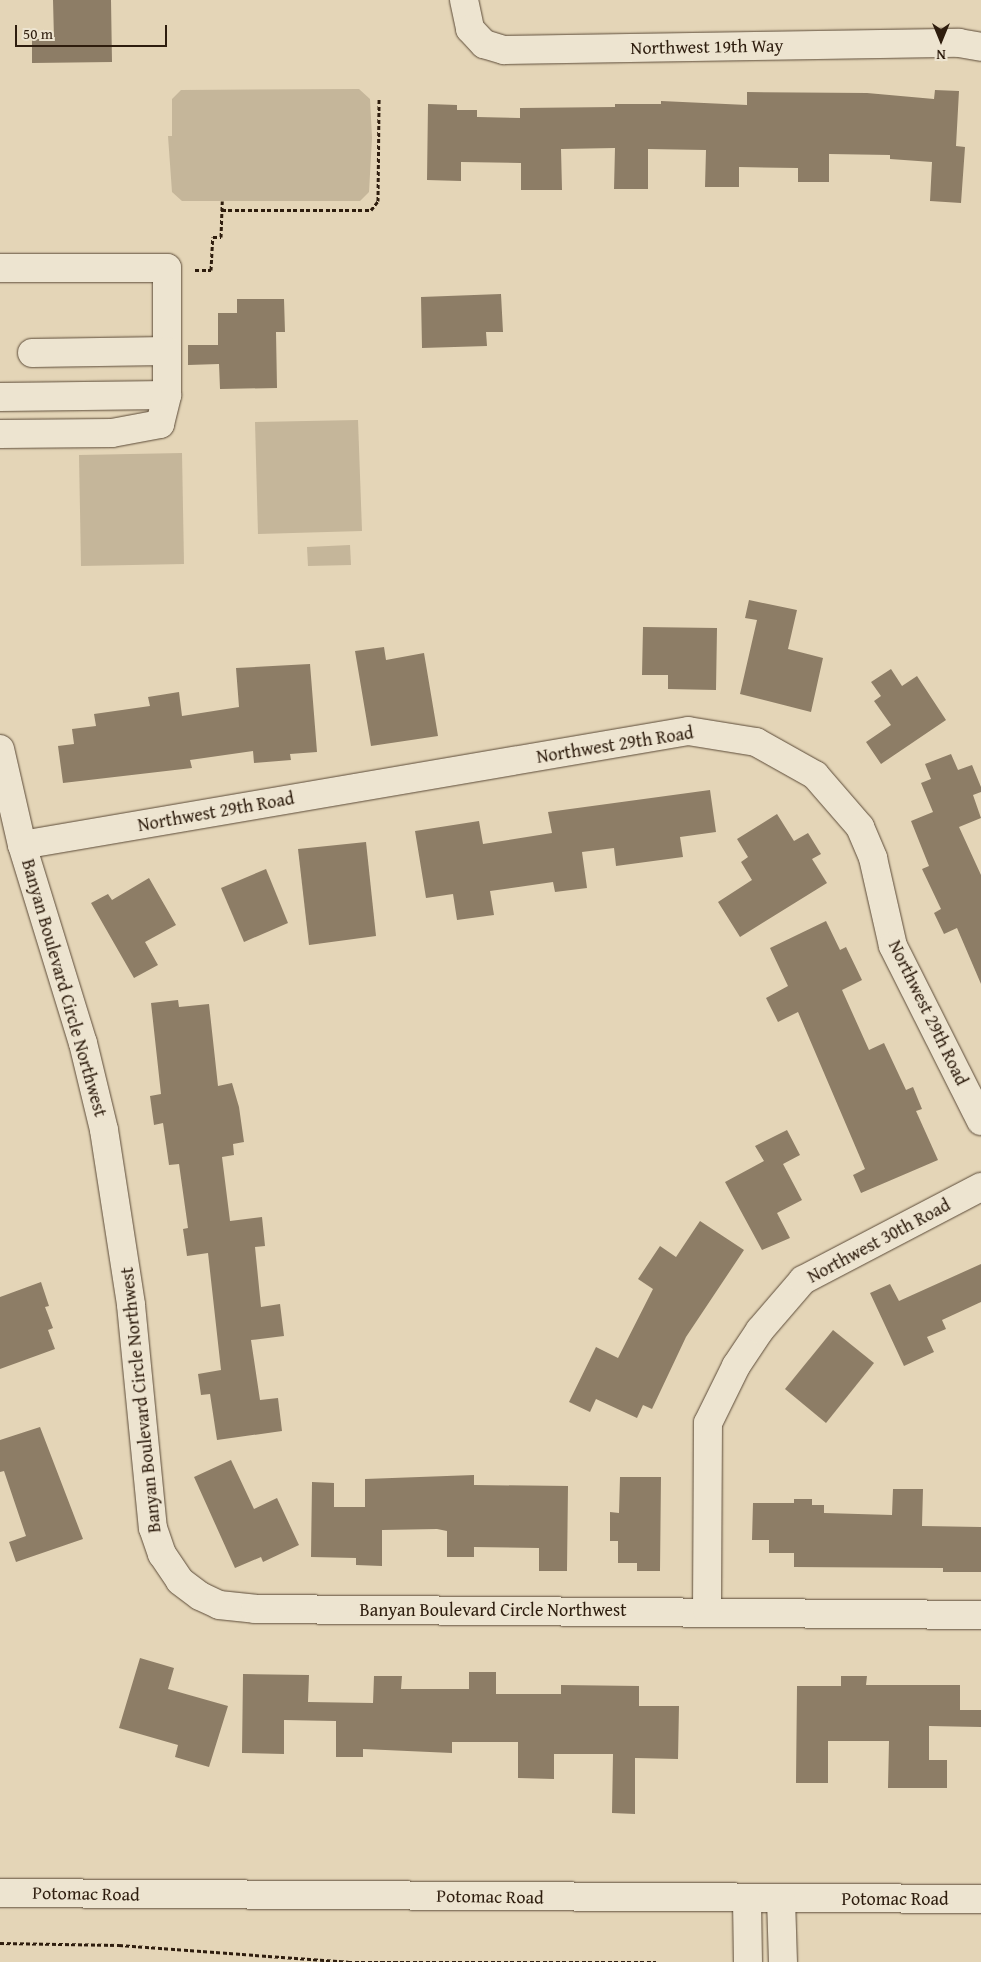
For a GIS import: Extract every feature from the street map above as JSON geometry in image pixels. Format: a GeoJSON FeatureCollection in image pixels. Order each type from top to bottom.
{"type":"FeatureCollection","features":[{"type":"Feature","properties":{"kind":"street","name":"Northwest 19th Way"},"geometry":{"type":"LineString","coordinates":[[464,0],[470,29],[484,44],[504,50],[959,43],[981,46]]}},
{"type":"Feature","properties":{"kind":"street"},"geometry":{"type":"LineString","coordinates":[[0,268],[167,268],[167,395],[160,424],[112,433],[0,434]]}},
{"type":"Feature","properties":{"kind":"street"},"geometry":{"type":"LineString","coordinates":[[32,353],[167,352]]}},
{"type":"Feature","properties":{"kind":"street"},"geometry":{"type":"LineString","coordinates":[[0,396],[167,395]]}},
{"type":"Feature","properties":{"kind":"street","name":"Northwest 29th Road"},"geometry":{"type":"LineString","coordinates":[[22,846],[688,731],[756,742],[816,775],[860,827],[873,858],[893,946],[981,1122]]}},
{"type":"Feature","properties":{"kind":"street","name":"Banyan Boulevard Circle Northwest"},"geometry":{"type":"LineString","coordinates":[[0,749],[22,846],[83,1043],[104,1130],[129,1288],[153,1528],[162,1554],[180,1581],[200,1596],[219,1605],[255,1609],[707,1611],[981,1615]]}},
{"type":"Feature","properties":{"kind":"street","name":"Northwest 30th Road"},"geometry":{"type":"LineString","coordinates":[[707,1611],[708,1424],[736,1366],[760,1330],[803,1280],[981,1187]]}},
{"type":"Feature","properties":{"kind":"street","name":"Potomac Road"},"geometry":{"type":"LineString","coordinates":[[0,1893],[748,1900],[981,1899]]}},
{"type":"Feature","properties":{"kind":"street"},"geometry":{"type":"LineString","coordinates":[[782,1899],[783,1962]]}},
{"type":"Feature","properties":{"kind":"street"},"geometry":{"type":"LineString","coordinates":[[748,1900],[748,1962]]}},
{"type":"Feature","properties":{"kind":"path"},"geometry":{"type":"LineString","coordinates":[[222,210],[371,210],[378,201],[379,99]]}},
{"type":"Feature","properties":{"kind":"path"},"geometry":{"type":"LineString","coordinates":[[195,270],[211,270],[213,237],[221,237],[222,201]]}},
{"type":"Feature","properties":{"kind":"path"},"geometry":{"type":"LineString","coordinates":[[0,1943],[119,1945],[348,1962],[656,1962]]}},
{"type":"Feature","properties":{"kind":"shaded area"},"geometry":{"type":"Polygon","coordinates":[[[359,89],[370,99],[372,138],[369,192],[360,201],[182,201],[172,192],[168,136],[172,136],[172,99],[181,90],[359,89]]]}},
{"type":"Feature","properties":{"kind":"shaded area"},"geometry":{"type":"Polygon","coordinates":[[[358,420],[362,531],[258,534],[255,422],[358,420]]]}},
{"type":"Feature","properties":{"kind":"shaded area"},"geometry":{"type":"Polygon","coordinates":[[[182,453],[184,564],[81,566],[79,455],[182,453]]]}},
{"type":"Feature","properties":{"kind":"shaded area"},"geometry":{"type":"Polygon","coordinates":[[[350,545],[351,565],[308,566],[307,547],[350,545]]]}},
{"type":"Feature","properties":{"kind":"building"},"geometry":{"type":"Polygon","coordinates":[[[53,0],[111,0],[112,62],[32,63],[32,39],[54,39],[53,0]]]}},
{"type":"Feature","properties":{"kind":"building"},"geometry":{"type":"Polygon","coordinates":[[[935,90],[959,91],[956,146],[965,147],[961,203],[930,201],[932,162],[890,159],[890,155],[829,154],[829,182],[798,182],[798,168],[739,167],[739,187],[705,187],[706,150],[648,149],[648,189],[614,189],[615,148],[561,149],[562,190],[521,190],[521,163],[461,162],[461,181],[427,180],[428,104],[457,105],[457,110],[477,110],[477,117],[520,118],[520,108],[615,107],[615,104],[661,104],[661,101],[747,105],[747,92],[867,93],[934,99],[935,90]]]}},
{"type":"Feature","properties":{"kind":"building"},"geometry":{"type":"Polygon","coordinates":[[[501,294],[503,332],[486,332],[487,346],[422,348],[421,297],[501,294]]]}},
{"type":"Feature","properties":{"kind":"building"},"geometry":{"type":"Polygon","coordinates":[[[237,299],[284,299],[285,332],[276,332],[277,388],[220,389],[219,364],[188,365],[188,345],[218,345],[218,313],[237,313],[237,299]]]}},
{"type":"Feature","properties":{"kind":"building"},"geometry":{"type":"Polygon","coordinates":[[[749,600],[797,610],[788,649],[823,658],[811,712],[740,694],[757,620],[745,618],[749,600]]]}},
{"type":"Feature","properties":{"kind":"building"},"geometry":{"type":"Polygon","coordinates":[[[643,627],[717,628],[716,690],[668,689],[668,675],[642,675],[643,627]]]}},
{"type":"Feature","properties":{"kind":"building"},"geometry":{"type":"Polygon","coordinates":[[[384,647],[386,660],[424,653],[438,736],[371,746],[355,651],[384,647]]]}},
{"type":"Feature","properties":{"kind":"building"},"geometry":{"type":"Polygon","coordinates":[[[310,664],[317,752],[290,754],[291,760],[254,763],[253,751],[190,760],[192,768],[63,783],[58,746],[74,744],[72,729],[96,726],[94,714],[150,706],[148,697],[179,692],[182,716],[239,707],[236,668],[310,664]]]}},
{"type":"Feature","properties":{"kind":"building"},"geometry":{"type":"Polygon","coordinates":[[[891,669],[902,686],[917,676],[946,720],[881,764],[866,742],[891,725],[874,701],[881,696],[871,682],[891,669]]]}},
{"type":"Feature","properties":{"kind":"building"},"geometry":{"type":"Polygon","coordinates":[[[951,754],[958,770],[972,765],[981,787],[981,792],[973,795],[981,818],[959,827],[981,875],[981,984],[957,928],[944,934],[934,913],[941,909],[922,869],[929,866],[911,821],[933,812],[921,783],[931,779],[925,764],[951,754]]]}},
{"type":"Feature","properties":{"kind":"building"},"geometry":{"type":"Polygon","coordinates":[[[710,790],[716,832],[680,837],[683,857],[616,866],[614,848],[582,852],[587,888],[555,892],[553,882],[490,891],[494,915],[457,920],[453,894],[426,898],[415,831],[479,821],[483,844],[552,833],[548,812],[710,790]]]}},
{"type":"Feature","properties":{"kind":"building"},"geometry":{"type":"Polygon","coordinates":[[[777,814],[794,841],[808,833],[821,854],[812,859],[827,883],[740,937],[718,902],[752,880],[741,862],[748,857],[737,839],[777,814]]]}},
{"type":"Feature","properties":{"kind":"building"},"geometry":{"type":"Polygon","coordinates":[[[366,842],[376,936],[309,945],[298,849],[366,842]]]}},
{"type":"Feature","properties":{"kind":"building"},"geometry":{"type":"Polygon","coordinates":[[[266,869],[288,923],[244,942],[221,888],[266,869]]]}},
{"type":"Feature","properties":{"kind":"building"},"geometry":{"type":"Polygon","coordinates":[[[149,878],[176,925],[145,942],[158,965],[134,978],[91,903],[108,894],[112,900],[149,878]]]}},
{"type":"Feature","properties":{"kind":"building"},"geometry":{"type":"Polygon","coordinates":[[[826,921],[840,950],[846,947],[862,980],[842,990],[869,1050],[884,1043],[906,1090],[913,1087],[922,1109],[916,1111],[938,1160],[861,1193],[853,1175],[865,1169],[798,1012],[778,1022],[766,998],[788,986],[770,948],[826,921]]]}},
{"type":"Feature","properties":{"kind":"building"},"geometry":{"type":"Polygon","coordinates":[[[178,1000],[179,1007],[209,1004],[218,1086],[232,1083],[239,1107],[244,1142],[233,1144],[234,1155],[222,1157],[230,1221],[262,1217],[265,1246],[255,1247],[261,1307],[280,1304],[284,1336],[251,1340],[260,1400],[278,1398],[282,1431],[217,1440],[210,1394],[201,1395],[198,1374],[221,1370],[208,1253],[187,1256],[183,1229],[188,1228],[179,1164],[169,1165],[163,1123],[154,1125],[150,1096],[161,1094],[151,1003],[178,1000]]]}},
{"type":"Feature","properties":{"kind":"building"},"geometry":{"type":"Polygon","coordinates":[[[787,1130],[800,1155],[783,1164],[802,1200],[777,1213],[790,1238],[762,1250],[725,1182],[764,1161],[755,1146],[787,1130]]]}},
{"type":"Feature","properties":{"kind":"building"},"geometry":{"type":"Polygon","coordinates":[[[700,1221],[744,1250],[686,1337],[652,1409],[643,1405],[637,1418],[596,1399],[590,1412],[569,1402],[596,1347],[618,1358],[653,1289],[638,1279],[660,1246],[676,1257],[700,1221]]]}},
{"type":"Feature","properties":{"kind":"building"},"geometry":{"type":"Polygon","coordinates":[[[981,1264],[981,1302],[942,1320],[946,1329],[927,1337],[934,1352],[904,1366],[870,1293],[890,1284],[899,1301],[981,1264]]]}},
{"type":"Feature","properties":{"kind":"building"},"geometry":{"type":"Polygon","coordinates":[[[41,1282],[49,1306],[45,1307],[53,1328],[48,1330],[55,1349],[0,1369],[0,1297],[41,1282]]]}},
{"type":"Feature","properties":{"kind":"building"},"geometry":{"type":"Polygon","coordinates":[[[833,1330],[874,1363],[826,1423],[785,1389],[833,1330]]]}},
{"type":"Feature","properties":{"kind":"building"},"geometry":{"type":"Polygon","coordinates":[[[40,1427],[83,1539],[16,1562],[9,1542],[26,1536],[4,1471],[0,1472],[0,1440],[40,1427]]]}},
{"type":"Feature","properties":{"kind":"building"},"geometry":{"type":"Polygon","coordinates":[[[231,1460],[254,1509],[277,1498],[299,1545],[263,1562],[261,1557],[235,1568],[194,1477],[231,1460]]]}},
{"type":"Feature","properties":{"kind":"building"},"geometry":{"type":"Polygon","coordinates":[[[474,1475],[474,1485],[568,1486],[567,1571],[539,1571],[539,1548],[474,1547],[474,1557],[447,1557],[447,1531],[437,1529],[382,1530],[382,1566],[356,1565],[356,1558],[311,1557],[312,1482],[334,1483],[334,1507],[365,1507],[365,1479],[474,1475]]]}},
{"type":"Feature","properties":{"kind":"building"},"geometry":{"type":"Polygon","coordinates":[[[620,1477],[661,1477],[660,1571],[637,1571],[637,1563],[618,1563],[618,1541],[610,1541],[610,1512],[619,1513],[620,1477]]]}},
{"type":"Feature","properties":{"kind":"building"},"geometry":{"type":"Polygon","coordinates":[[[893,1489],[923,1489],[922,1526],[981,1527],[981,1572],[943,1572],[943,1568],[794,1567],[794,1553],[769,1553],[769,1540],[752,1540],[753,1503],[794,1503],[794,1499],[812,1499],[812,1505],[824,1505],[824,1513],[892,1515],[893,1489]]]}},
{"type":"Feature","properties":{"kind":"building"},"geometry":{"type":"Polygon","coordinates":[[[140,1658],[174,1668],[168,1689],[228,1706],[209,1767],[175,1757],[178,1745],[119,1728],[140,1658]]]}},
{"type":"Feature","properties":{"kind":"building"},"geometry":{"type":"Polygon","coordinates":[[[469,1672],[496,1672],[496,1694],[561,1694],[561,1685],[639,1686],[639,1706],[679,1706],[678,1759],[635,1758],[635,1814],[612,1813],[613,1754],[554,1754],[554,1779],[518,1778],[518,1742],[452,1742],[452,1753],[363,1749],[363,1757],[336,1757],[336,1721],[284,1720],[284,1754],[242,1753],[243,1674],[309,1675],[308,1702],[373,1703],[374,1676],[402,1676],[401,1689],[469,1689],[469,1672]]]}},
{"type":"Feature","properties":{"kind":"building"},"geometry":{"type":"Polygon","coordinates":[[[841,1676],[867,1676],[866,1685],[960,1685],[960,1710],[981,1710],[981,1727],[929,1726],[929,1760],[947,1760],[947,1788],[888,1788],[889,1741],[828,1741],[828,1783],[796,1783],[797,1686],[841,1686],[841,1676]]]}}]}
